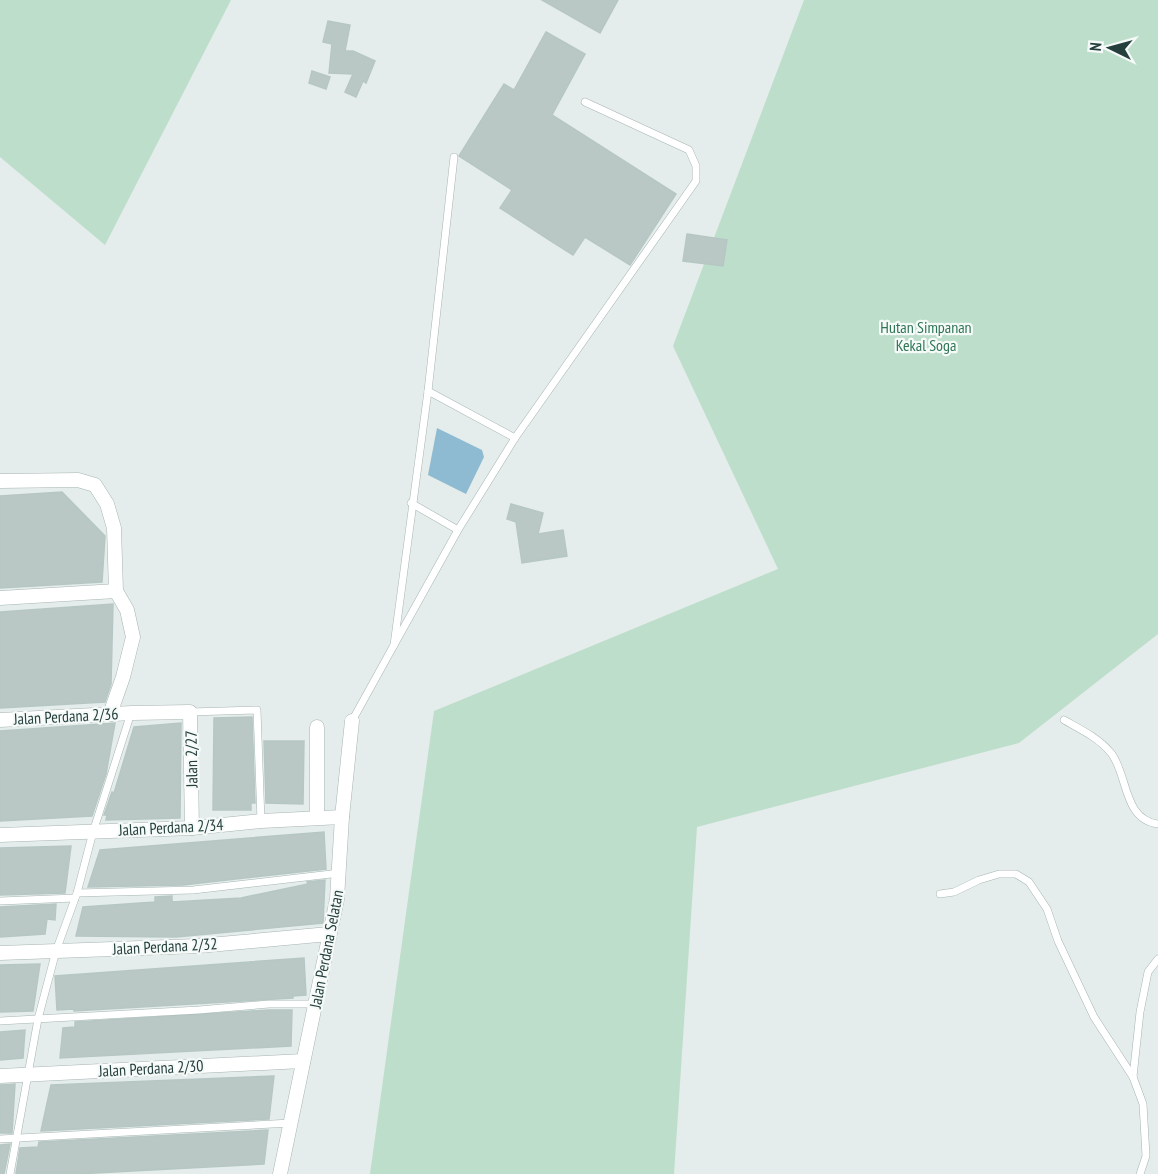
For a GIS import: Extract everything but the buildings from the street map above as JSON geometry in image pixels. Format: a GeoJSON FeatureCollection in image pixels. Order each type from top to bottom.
{"type":"FeatureCollection","features":[{"type":"Feature","properties":{"kind":"street"},"geometry":{"type":"LineString","coordinates":[[0,481],[78,480],[95,485],[107,504],[114,528],[116,591],[127,610],[133,637],[123,677],[110,714]]}},
{"type":"Feature","properties":{"kind":"street"},"geometry":{"type":"LineString","coordinates":[[0,597],[116,591]]}},
{"type":"Feature","properties":{"kind":"street","name":"Jalan Perdana 2/36"},"geometry":{"type":"LineString","coordinates":[[0,720],[132,712]]}},
{"type":"Feature","properties":{"kind":"street","name":"Jalan 2/27"},"geometry":{"type":"LineString","coordinates":[[132,712],[190,712],[192,828]]}},
{"type":"Feature","properties":{"kind":"street","name":"Jalan Perdana Selatan"},"geometry":{"type":"LineString","coordinates":[[280,1174],[340,873],[342,817],[352,721]]}},
{"type":"Feature","properties":{"kind":"street"},"geometry":{"type":"LineString","coordinates":[[317,727],[317,817]]}},
{"type":"Feature","properties":{"kind":"street","name":"Jalan Perdana 2/34"},"geometry":{"type":"LineString","coordinates":[[0,835],[192,828],[261,821],[342,817]]}},
{"type":"Feature","properties":{"kind":"street","name":"Jalan Perdana 2/32"},"geometry":{"type":"LineString","coordinates":[[0,953],[198,946],[329,934]]}},
{"type":"Feature","properties":{"kind":"street","name":"Jalan Perdana 2/30"},"geometry":{"type":"LineString","coordinates":[[0,1076],[303,1061]]}},
{"type":"Feature","properties":{"kind":"lane"},"geometry":{"type":"LineString","coordinates":[[352,721],[458,530],[514,438],[696,181],[696,166],[689,150],[585,102]]}},
{"type":"Feature","properties":{"kind":"lane"},"geometry":{"type":"LineString","coordinates":[[394,645],[411,503],[428,391],[454,157]]}},
{"type":"Feature","properties":{"kind":"lane"},"geometry":{"type":"LineString","coordinates":[[428,391],[514,438]]}},
{"type":"Feature","properties":{"kind":"lane"},"geometry":{"type":"LineString","coordinates":[[411,503],[458,530]]}},
{"type":"Feature","properties":{"kind":"lane"},"geometry":{"type":"LineString","coordinates":[[190,712],[257,710],[261,821]]}},
{"type":"Feature","properties":{"kind":"lane"},"geometry":{"type":"LineString","coordinates":[[10,1174],[38,1019],[56,951],[76,895],[93,832],[132,712]]}},
{"type":"Feature","properties":{"kind":"lane"},"geometry":{"type":"LineString","coordinates":[[1064,720],[1089,734],[1111,752],[1121,770],[1126,793],[1137,813],[1149,823],[1158,824]]}},
{"type":"Feature","properties":{"kind":"lane"},"geometry":{"type":"LineString","coordinates":[[0,901],[193,890],[340,873]]}},
{"type":"Feature","properties":{"kind":"lane"},"geometry":{"type":"LineString","coordinates":[[940,894],[954,892],[979,880],[999,874],[1016,874],[1029,882],[1047,909],[1058,941],[1095,1017],[1133,1077],[1143,1104],[1146,1156],[1140,1174]]}},
{"type":"Feature","properties":{"kind":"lane"},"geometry":{"type":"LineString","coordinates":[[1133,1077],[1140,1012],[1148,972],[1158,959]]}},
{"type":"Feature","properties":{"kind":"lane"},"geometry":{"type":"LineString","coordinates":[[0,1021],[269,1004],[315,1004]]}},
{"type":"Feature","properties":{"kind":"lane"},"geometry":{"type":"LineString","coordinates":[[0,1139],[291,1123]]}},
{"type":"Feature","properties":{"kind":"green space"},"geometry":{"type":"Polygon","coordinates":[[[0,0],[231,0],[105,245],[0,157],[0,0]]]}},
{"type":"Feature","properties":{"kind":"green space","name":"Hutan Simpanan Kekal Soga"},"geometry":{"type":"Polygon","coordinates":[[[804,0],[1158,0],[1158,634],[1019,743],[697,827],[674,1174],[370,1174],[434,711],[778,569],[673,346],[804,0]]]}},
{"type":"Feature","properties":{"kind":"water"},"geometry":{"type":"Polygon","coordinates":[[[437,428],[482,450],[484,457],[466,494],[428,475],[437,428]]]}}]}
